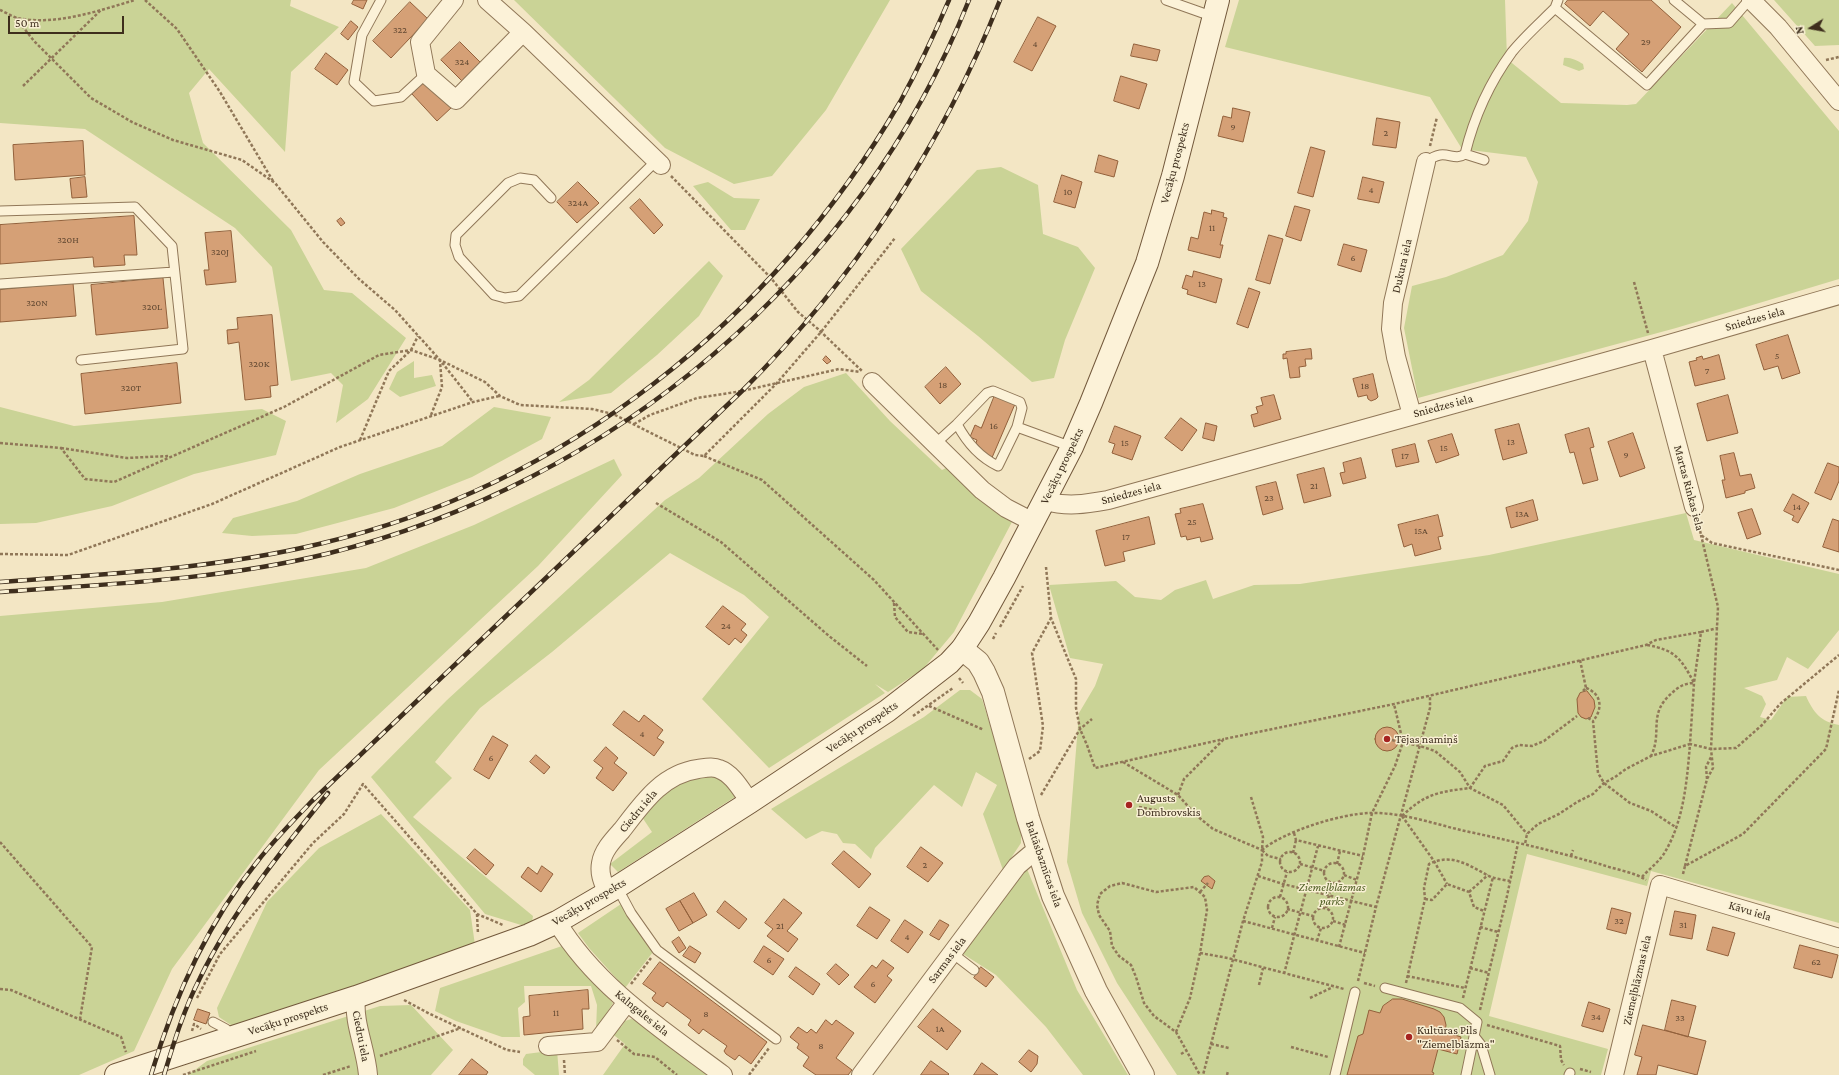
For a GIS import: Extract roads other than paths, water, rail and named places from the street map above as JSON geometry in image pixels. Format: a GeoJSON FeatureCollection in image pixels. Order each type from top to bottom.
{"type":"FeatureCollection","features":[{"type":"Feature","properties":{"kind":"main road","name":"Vecāķu prospekts"},"geometry":{"type":"LineString","coordinates":[[124,1072],[356,997],[557,922],[612,890],[750,802],[887,711],[956,656],[1001,585],[1072,447],[1094,396],[1147,263],[1173,176],[1216,8]]}},
{"type":"Feature","properties":{"kind":"main road","name":"Baltāsbaznīcas iela"},"geometry":{"type":"LineString","coordinates":[[956,656],[978,662],[989,682],[1038,852],[1053,896],[1096,991],[1143,1075]]}},
{"type":"Feature","properties":{"kind":"street"},"geometry":{"type":"LineString","coordinates":[[454,0],[420,42],[426,74],[456,100],[523,32]]}},
{"type":"Feature","properties":{"kind":"street"},"geometry":{"type":"LineString","coordinates":[[487,0],[523,32],[658,163]]}},
{"type":"Feature","properties":{"kind":"street"},"geometry":{"type":"LineString","coordinates":[[1750,0],[1782,33],[1839,101]]}},
{"type":"Feature","properties":{"kind":"street","name":"Dukura iela"},"geometry":{"type":"LineString","coordinates":[[1412,415],[1396,357],[1391,329],[1393,303],[1426,162]]}},
{"type":"Feature","properties":{"kind":"street","name":"Sniedzes iela"},"geometry":{"type":"LineString","coordinates":[[1045,501],[1061,505],[1072,505],[1108,500],[1652,349],[1839,295]]}},
{"type":"Feature","properties":{"kind":"street","name":"Martas Rinkas iela"},"geometry":{"type":"LineString","coordinates":[[1652,349],[1694,507]]}},
{"type":"Feature","properties":{"kind":"street"},"geometry":{"type":"LineString","coordinates":[[872,382],[982,490],[1006,508],[1034,522]]}},
{"type":"Feature","properties":{"kind":"street","name":"Ciedru iela"},"geometry":{"type":"LineString","coordinates":[[612,890],[600,876],[601,862],[607,848],[649,795],[671,778],[693,769],[718,768],[732,778],[750,802]]}},
{"type":"Feature","properties":{"kind":"street","name":"Sarmas iela"},"geometry":{"type":"LineString","coordinates":[[861,1075],[1017,866],[1030,855],[1038,852]]}},
{"type":"Feature","properties":{"kind":"street","name":"Kāvu iela"},"geometry":{"type":"LineString","coordinates":[[1660,885],[1839,938]]}},
{"type":"Feature","properties":{"kind":"street","name":"Ziemeļblāzmas iela"},"geometry":{"type":"LineString","coordinates":[[1614,1075],[1660,885]]}},
{"type":"Feature","properties":{"kind":"street","name":"Kalngales iela"},"geometry":{"type":"LineString","coordinates":[[557,922],[568,939],[624,1000],[723,1075]]}},
{"type":"Feature","properties":{"kind":"street","name":"Ciedru iela"},"geometry":{"type":"LineString","coordinates":[[356,997],[355,1014],[367,1068]]}},
{"type":"Feature","properties":{"kind":"street"},"geometry":{"type":"LineString","coordinates":[[548,1046],[597,1042],[606,1031],[624,1000]]}},
{"type":"Feature","properties":{"kind":"lane"},"geometry":{"type":"LineString","coordinates":[[381,0],[362,35],[354,82],[374,101],[401,97],[426,74]]}},
{"type":"Feature","properties":{"kind":"lane"},"geometry":{"type":"LineString","coordinates":[[1166,0],[1216,8]]}},
{"type":"Feature","properties":{"kind":"lane"},"geometry":{"type":"LineString","coordinates":[[1674,0],[1703,24],[1729,23],[1750,0]]}},
{"type":"Feature","properties":{"kind":"lane"},"geometry":{"type":"LineString","coordinates":[[1465,154],[1469,136],[1483,100],[1496,76],[1513,51],[1556,4],[1647,85],[1703,24]]}},
{"type":"Feature","properties":{"kind":"lane"},"geometry":{"type":"LineString","coordinates":[[1426,162],[1434,156],[1442,154],[1456,157],[1465,154],[1484,160]]}},
{"type":"Feature","properties":{"kind":"lane"},"geometry":{"type":"LineString","coordinates":[[551,198],[534,180],[520,178],[508,183],[456,235],[455,246],[459,257],[494,295],[505,298],[519,296],[658,163]]}},
{"type":"Feature","properties":{"kind":"lane"},"geometry":{"type":"LineString","coordinates":[[0,211],[135,207],[172,246],[183,349],[81,360]]}},
{"type":"Feature","properties":{"kind":"lane"},"geometry":{"type":"LineString","coordinates":[[0,284],[174,272]]}},
{"type":"Feature","properties":{"kind":"lane"},"geometry":{"type":"LineString","coordinates":[[935,444],[988,393],[993,391],[1020,402],[1022,408],[1017,427],[998,466],[985,460],[966,440],[957,424]]}},
{"type":"Feature","properties":{"kind":"lane"},"geometry":{"type":"LineString","coordinates":[[1017,427],[1072,447]]}},
{"type":"Feature","properties":{"kind":"lane"},"geometry":{"type":"LineString","coordinates":[[612,890],[631,912],[657,950],[776,1039]]}},
{"type":"Feature","properties":{"kind":"lane"},"geometry":{"type":"LineString","coordinates":[[952,953],[974,970]]}},
{"type":"Feature","properties":{"kind":"lane"},"geometry":{"type":"LineString","coordinates":[[1385,988],[1460,1008],[1477,1022],[1466,1075]]}},
{"type":"Feature","properties":{"kind":"lane"},"geometry":{"type":"LineString","coordinates":[[1335,1075],[1355,992]]}},
{"type":"Feature","properties":{"kind":"lane"},"geometry":{"type":"LineString","coordinates":[[213,1022],[226,1029],[229,1039]]}},
{"type":"Feature","properties":{"kind":"lane"},"geometry":{"type":"LineString","coordinates":[[1474,1036],[1481,1045],[1490,1075]]}},
{"type":"Feature","properties":{"kind":"railway"},"geometry":{"type":"LineString","coordinates":[[0,582],[200,565],[319,544],[410,517],[496,481],[578,436],[654,383],[725,322],[790,255],[849,181],[900,102],[926,52],[949,0]]}},
{"type":"Feature","properties":{"kind":"railway"},"geometry":{"type":"LineString","coordinates":[[0,592],[164,580],[245,570],[326,554],[431,521],[532,477],[626,420],[714,354],[793,278],[863,193],[922,100],[969,0]]}},
{"type":"Feature","properties":{"kind":"railway"},"geometry":{"type":"LineString","coordinates":[[151,1075],[170,1018],[194,963],[222,911],[257,862],[277,838],[312,801],[742,391],[783,349],[821,304],[857,257],[891,209],[923,158],[951,107],[977,54],[1000,0]]}},
{"type":"Feature","properties":{"kind":"railway"},"geometry":{"type":"LineString","coordinates":[[164,1075],[184,1014],[213,953],[242,905],[328,793]]}},
{"type":"Feature","properties":{"kind":"place","name":"Tējas namiņš"},"geometry":{"type":"Point","coordinates":[1387,739]}},
{"type":"Feature","properties":{"kind":"place","name":"Augusts Dombrovskis"},"geometry":{"type":"Point","coordinates":[1129,805]}},
{"type":"Feature","properties":{"kind":"place","name":"Kultūras Pils \"Ziemeļblāzma\""},"geometry":{"type":"Point","coordinates":[1409,1037]}},
{"type":"Feature","properties":{"kind":"park label","name":"Ziemeļblāzmas parks"},"geometry":{"type":"Point","coordinates":[1332,894]}}]}
